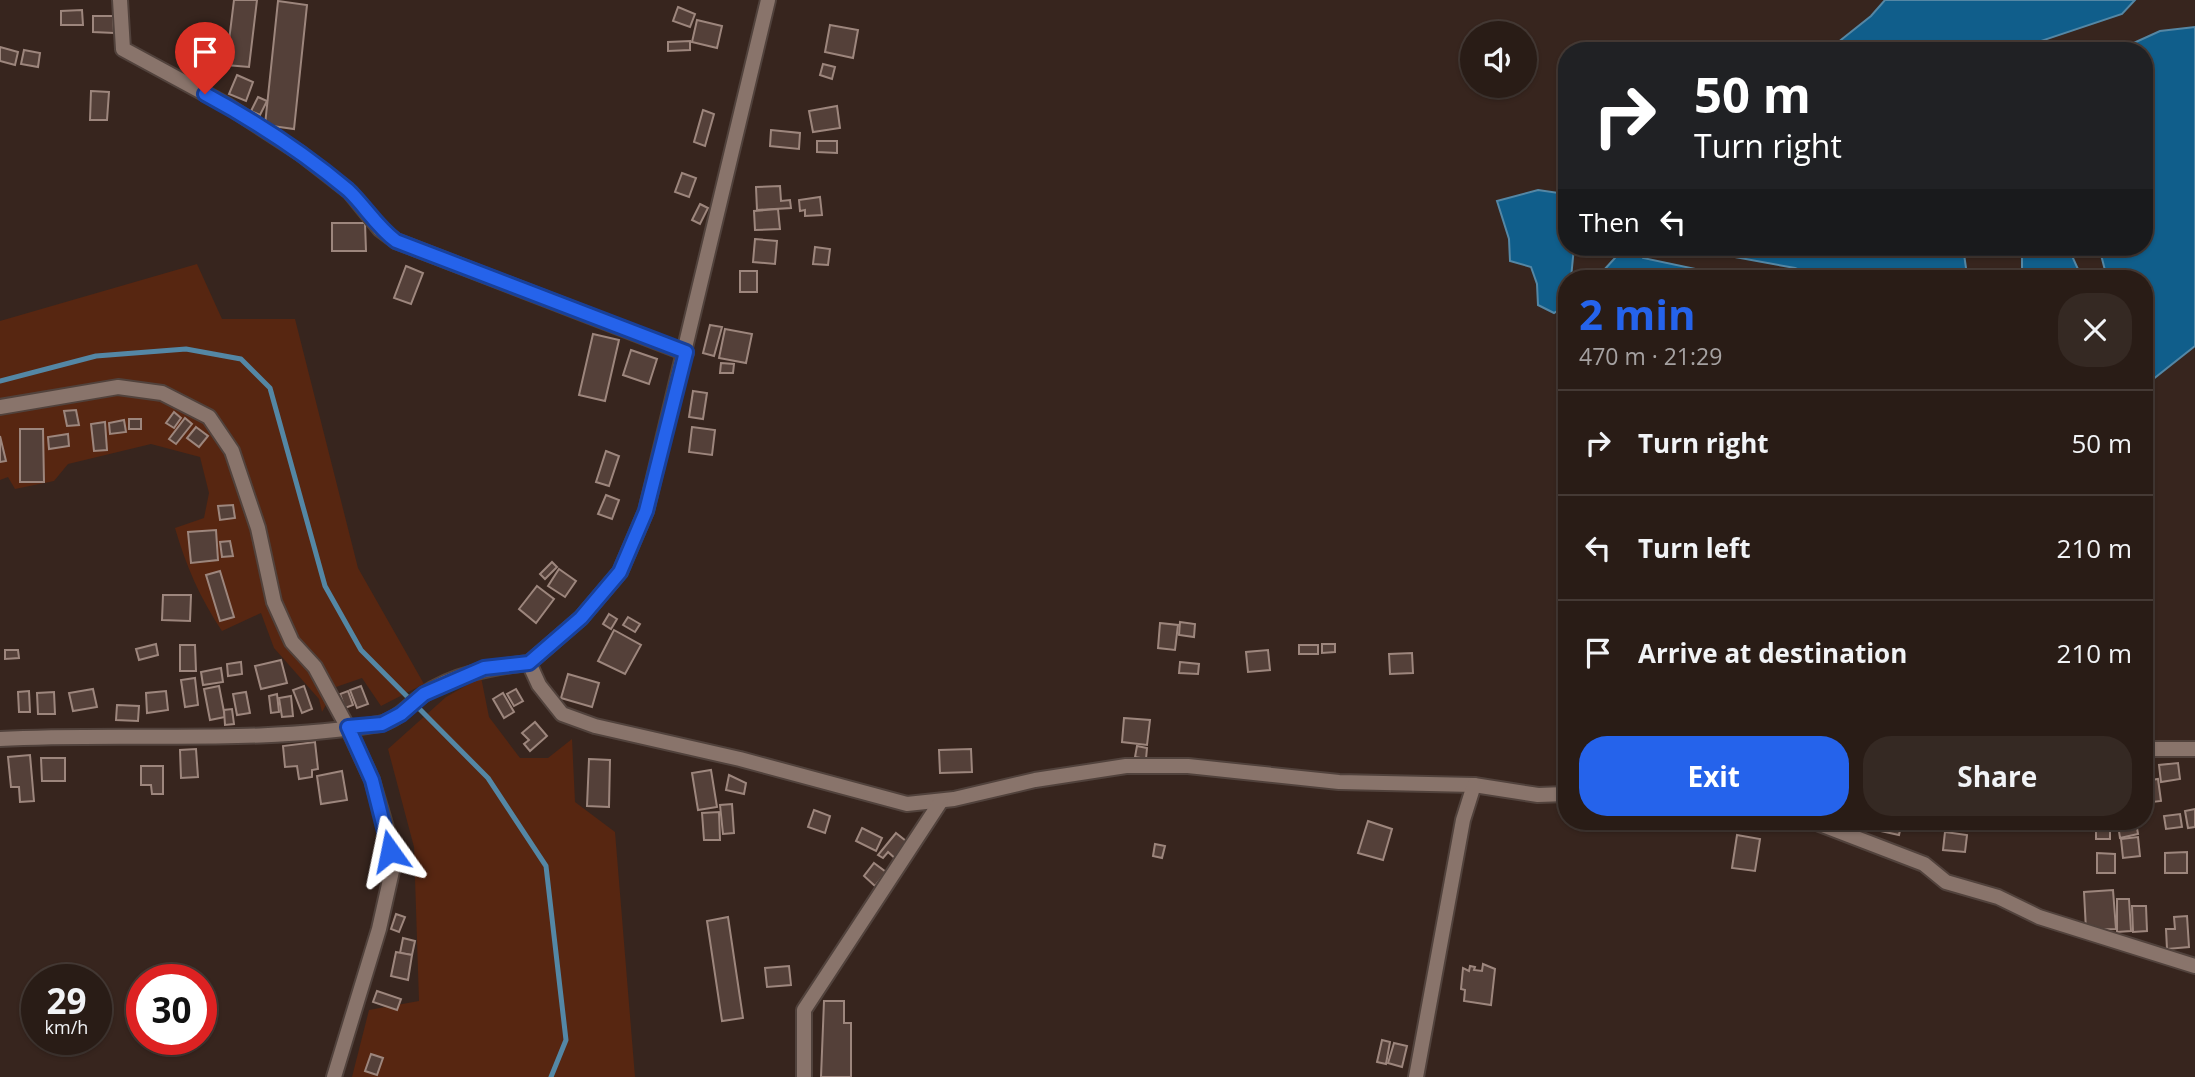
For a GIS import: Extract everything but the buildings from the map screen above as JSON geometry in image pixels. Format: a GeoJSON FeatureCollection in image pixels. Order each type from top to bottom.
{"type":"FeatureCollection","features":[{"type":"Feature","properties":{"kind":"street"},"geometry":{"type":"LineString","coordinates":[[120,0],[123,50],[228,106],[300,153],[350,192],[380,229],[396,241],[686,352]]}},
{"type":"Feature","properties":{"kind":"street"},"geometry":{"type":"LineString","coordinates":[[0,739],[115,735],[264,736],[382,724],[401,714],[424,694],[484,668],[529,663],[581,618],[620,572],[646,511],[768,0]]}},
{"type":"Feature","properties":{"kind":"street"},"geometry":{"type":"LineString","coordinates":[[0,407],[118,387],[162,393],[209,416],[232,451],[258,528],[274,602],[292,642],[315,667],[348,727],[372,780],[387,831],[392,871],[379,929],[334,1077]]}},
{"type":"Feature","properties":{"kind":"street"},"geometry":{"type":"LineString","coordinates":[[529,663],[539,685],[562,714],[595,726],[740,758],[907,804],[941,801],[1035,780],[1126,766],[1188,766],[1339,782],[1474,785],[1538,795],[1558,794]]}},
{"type":"Feature","properties":{"kind":"street"},"geometry":{"type":"LineString","coordinates":[[2153,749],[2195,748]]}},
{"type":"Feature","properties":{"kind":"street"},"geometry":{"type":"LineString","coordinates":[[1416,1077],[1463,820],[1474,785]]}},
{"type":"Feature","properties":{"kind":"street"},"geometry":{"type":"LineString","coordinates":[[804,1077],[804,1010],[941,801]]}},
{"type":"Feature","properties":{"kind":"street"},"geometry":{"type":"LineString","coordinates":[[1835,830],[1924,864],[1946,882],[1998,898],[2039,917],[2195,966]]}},
{"type":"Feature","properties":{"kind":"shaded area"},"geometry":{"type":"Polygon","coordinates":[[[197,264],[222,319],[295,319],[358,568],[424,684],[381,706],[362,678],[336,687],[322,712],[319,699],[274,648],[261,613],[222,631],[194,581],[175,528],[204,518],[209,493],[200,457],[151,444],[68,464],[54,481],[15,489],[8,477],[0,480],[0,321],[197,264]]]}},
{"type":"Feature","properties":{"kind":"shaded area"},"geometry":{"type":"Polygon","coordinates":[[[481,677],[489,717],[520,758],[548,758],[572,739],[575,802],[615,832],[635,1077],[352,1077],[369,1010],[419,1001],[414,847],[388,749],[446,697],[481,677]]]}},
{"type":"Feature","properties":{"kind":"water"},"geometry":{"type":"Polygon","coordinates":[[[1885,0],[2135,0],[2122,14],[2038,42],[1838,42],[1871,16],[1885,0]]]}},
{"type":"Feature","properties":{"kind":"water"},"geometry":{"type":"Polygon","coordinates":[[[2195,27],[2195,346],[2153,379],[2153,270],[2105,270],[2101,256],[2153,256],[2153,42],[2136,42],[2160,31],[2195,27]]]}},
{"type":"Feature","properties":{"kind":"water"},"geometry":{"type":"Polygon","coordinates":[[[1538,190],[1558,193],[1558,256],[1573,256],[1572,270],[1558,270],[1558,310],[1554,313],[1538,305],[1537,284],[1531,267],[1510,261],[1509,239],[1497,201],[1538,190]]]}},
{"type":"Feature","properties":{"kind":"water"},"geometry":{"type":"Polygon","coordinates":[[[1617,256],[1642,256],[1700,270],[1604,270],[1617,256]]]}},
{"type":"Feature","properties":{"kind":"water"},"geometry":{"type":"Polygon","coordinates":[[[1729,256],[1964,256],[1967,270],[1800,270],[1729,256]]]}},
{"type":"Feature","properties":{"kind":"water"},"geometry":{"type":"Polygon","coordinates":[[[2022,256],[2072,256],[2078,270],[2022,270],[2022,256]]]}},
{"type":"Feature","properties":{"kind":"waterway"},"geometry":{"type":"LineString","coordinates":[[0,381],[96,356],[186,349],[241,359],[270,388],[325,586],[361,650],[488,778],[546,866],[566,1040],[551,1077]]}},
{"type":"Feature","properties":{"kind":"route"},"geometry":{"type":"LineString","coordinates":[[205,94],[300,153],[350,192],[380,229],[396,241],[686,352],[646,511],[620,572],[581,618],[529,663],[484,668],[424,694],[401,714],[382,724],[348,727],[372,780],[390,851]]}}]}
